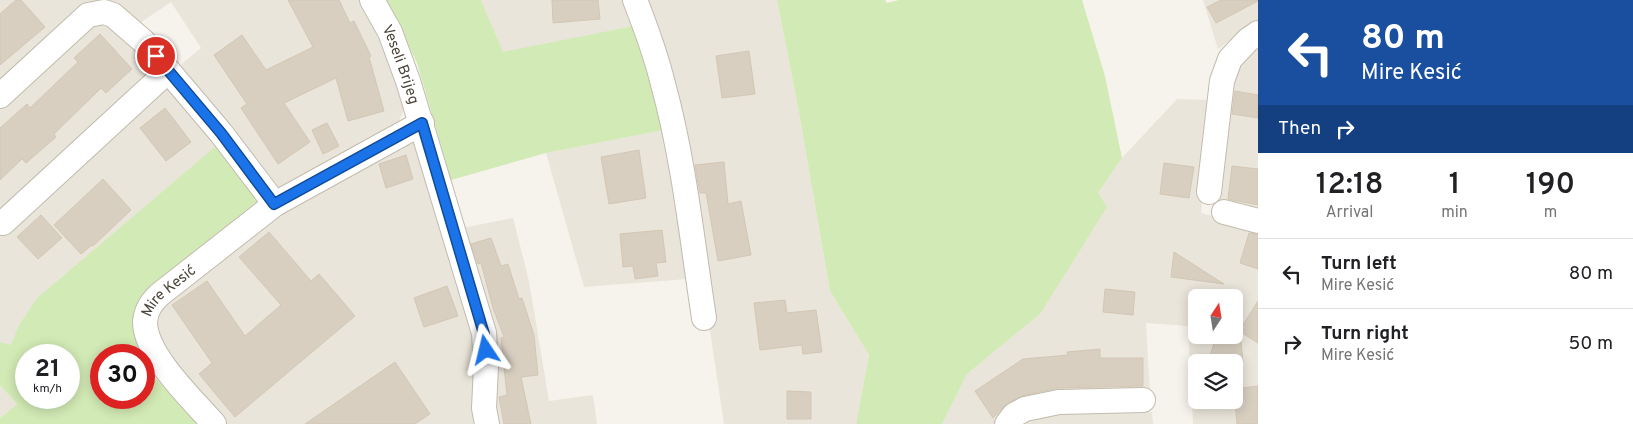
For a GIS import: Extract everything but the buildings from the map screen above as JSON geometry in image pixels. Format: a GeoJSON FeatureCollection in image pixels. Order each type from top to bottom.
{"type":"FeatureCollection","features":[{"type":"Feature","properties":{"kind":"street","name":"Veseli Brijeg"},"geometry":{"type":"LineString","coordinates":[[372,0],[390,32],[422,123],[484,334],[486,367],[484,408],[487,424]]}},
{"type":"Feature","properties":{"kind":"street"},"geometry":{"type":"LineString","coordinates":[[635,0],[664,84],[679,152],[704,318]]}},
{"type":"Feature","properties":{"kind":"street"},"geometry":{"type":"LineString","coordinates":[[0,96],[88,15],[95,12],[104,12],[120,20],[143,41],[221,133],[274,204]]}},
{"type":"Feature","properties":{"kind":"street"},"geometry":{"type":"LineString","coordinates":[[1209,192],[1222,81],[1230,59],[1248,40],[1258,33]]}},
{"type":"Feature","properties":{"kind":"street"},"geometry":{"type":"LineString","coordinates":[[3,223],[168,71]]}},
{"type":"Feature","properties":{"kind":"street","name":"Mire Kesić"},"geometry":{"type":"LineString","coordinates":[[214,424],[176,383],[157,357],[145,323],[147,311],[151,303],[274,204],[422,123]]}},
{"type":"Feature","properties":{"kind":"street"},"geometry":{"type":"LineString","coordinates":[[1224,212],[1258,221]]}},
{"type":"Feature","properties":{"kind":"street"},"geometry":{"type":"LineString","coordinates":[[1007,424],[1014,415],[1025,408],[1059,402],[1143,400]]}},
{"type":"Feature","properties":{"kind":"shaded area"},"geometry":{"type":"Polygon","coordinates":[[[0,0],[359,0],[396,69],[405,104],[395,128],[278,189],[176,69],[201,48],[171,2],[140,23],[105,3],[0,83],[0,0]]]}},
{"type":"Feature","properties":{"kind":"shaded area"},"geometry":{"type":"Polygon","coordinates":[[[481,0],[629,0],[638,25],[503,53],[481,0]]]}},
{"type":"Feature","properties":{"kind":"shaded area"},"geometry":{"type":"Polygon","coordinates":[[[644,0],[777,0],[830,291],[869,355],[856,424],[724,424],[686,151],[644,0]]]}},
{"type":"Feature","properties":{"kind":"shaded area"},"geometry":{"type":"Polygon","coordinates":[[[1203,0],[1258,0],[1258,21],[1218,49],[1203,0]]]}},
{"type":"Feature","properties":{"kind":"shaded area"},"geometry":{"type":"Polygon","coordinates":[[[109,19],[217,145],[37,298],[19,325],[11,346],[0,342],[0,105],[90,21],[109,19]]]}},
{"type":"Feature","properties":{"kind":"shaded area"},"geometry":{"type":"Polygon","coordinates":[[[1258,47],[1258,213],[1218,201],[1230,79],[1238,63],[1258,47]]]}},
{"type":"Feature","properties":{"kind":"shaded area"},"geometry":{"type":"Polygon","coordinates":[[[1177,99],[1212,100],[1201,213],[1258,229],[1258,424],[1193,424],[1192,409],[1243,409],[1243,354],[1189,354],[1189,344],[1243,344],[1243,289],[1188,289],[1188,326],[1146,323],[1150,394],[1000,424],[942,424],[967,374],[1040,314],[1098,193],[1122,158],[1177,99]]]}},
{"type":"Feature","properties":{"kind":"shaded area"},"geometry":{"type":"Polygon","coordinates":[[[664,130],[687,279],[584,287],[546,153],[664,130]]]}},
{"type":"Feature","properties":{"kind":"shaded area"},"geometry":{"type":"Polygon","coordinates":[[[409,141],[417,143],[472,325],[477,424],[223,424],[168,356],[159,337],[156,317],[160,304],[282,207],[409,141]]]}},
{"type":"Feature","properties":{"kind":"shaded area"},"geometry":{"type":"Polygon","coordinates":[[[513,218],[529,281],[549,401],[593,395],[597,424],[495,424],[463,228],[513,218]]]}},
{"type":"Feature","properties":{"kind":"shaded area"},"geometry":{"type":"Polygon","coordinates":[[[0,385],[15,402],[15,406],[0,418],[0,385]]]}},
{"type":"Feature","properties":{"kind":"shaded area"},"geometry":{"type":"Polygon","coordinates":[[[1152,412],[1153,424],[1020,424],[1046,414],[1152,412]]]}},
{"type":"Feature","properties":{"kind":"green space"},"geometry":{"type":"Polygon","coordinates":[[[383,0],[481,0],[503,52],[638,25],[664,130],[546,153],[451,180],[417,63],[402,32],[383,0]]]}},
{"type":"Feature","properties":{"kind":"green space"},"geometry":{"type":"Polygon","coordinates":[[[777,0],[885,0],[887,3],[899,0],[1082,0],[1105,76],[1122,158],[1098,193],[1107,207],[1040,314],[967,374],[942,424],[856,424],[869,355],[830,291],[777,0]]]}},
{"type":"Feature","properties":{"kind":"green space"},"geometry":{"type":"Polygon","coordinates":[[[217,145],[259,200],[148,289],[137,313],[135,329],[138,344],[90,344],[90,409],[155,409],[155,378],[200,424],[0,424],[0,418],[15,406],[15,409],[80,409],[80,344],[15,344],[15,402],[0,385],[0,342],[11,345],[19,325],[37,298],[217,145]]]}},
{"type":"Feature","properties":{"kind":"route"},"geometry":{"type":"LineString","coordinates":[[156,56],[221,133],[274,204],[422,123],[484,334],[486,350]]}}]}
